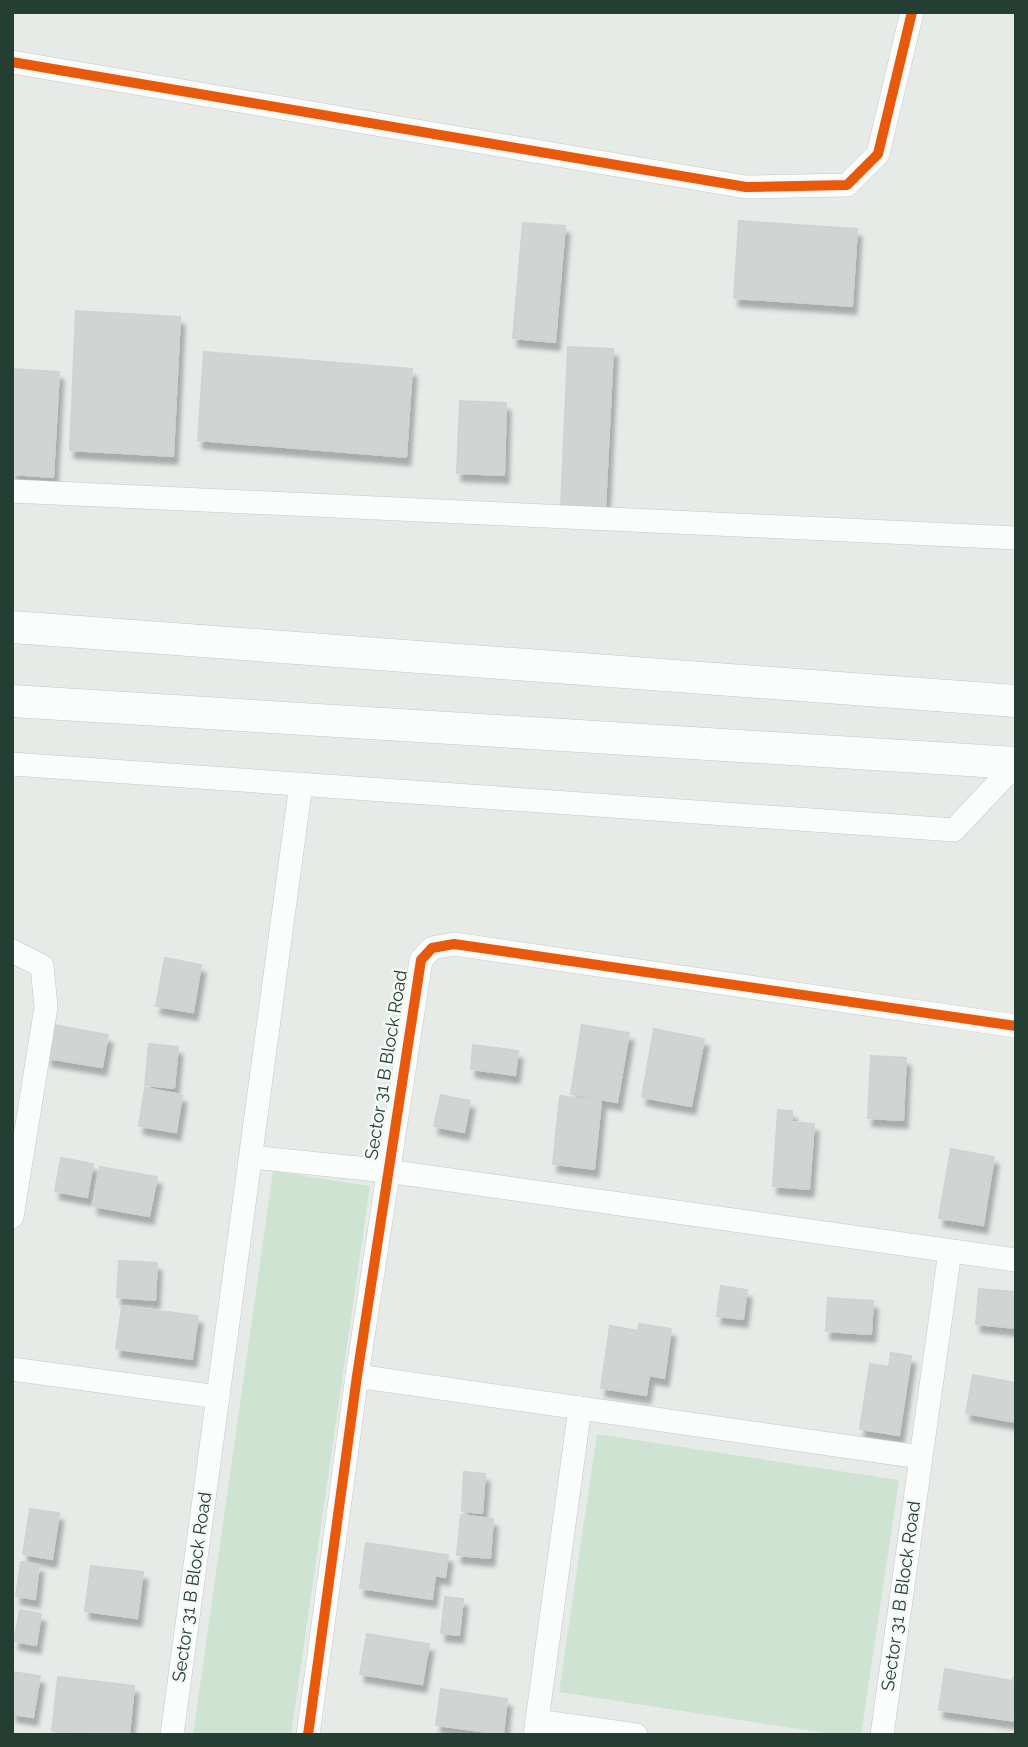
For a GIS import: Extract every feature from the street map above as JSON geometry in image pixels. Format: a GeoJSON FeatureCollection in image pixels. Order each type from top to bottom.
{"type":"FeatureCollection","features":[{"type":"Feature","properties":{"kind":"street"},"geometry":{"type":"LineString","coordinates":[[12,62],[746,187],[847,185],[878,154],[912,12]]}},
{"type":"Feature","properties":{"kind":"street"},"geometry":{"type":"LineString","coordinates":[[12,491],[1016,538]]}},
{"type":"Feature","properties":{"kind":"street"},"geometry":{"type":"LineString","coordinates":[[12,628],[1016,701]]}},
{"type":"Feature","properties":{"kind":"street"},"geometry":{"type":"LineString","coordinates":[[12,701],[1016,764]]}},
{"type":"Feature","properties":{"kind":"street"},"geometry":{"type":"LineString","coordinates":[[12,764],[954,830],[1016,764]]}},
{"type":"Feature","properties":{"kind":"street","name":"Sector 31 B Block Road"},"geometry":{"type":"LineString","coordinates":[[172,1735],[301,784]]}},
{"type":"Feature","properties":{"kind":"street","name":"Sector 31 B Block Road"},"geometry":{"type":"LineString","coordinates":[[308,1735],[387,1171],[421,960],[432,948],[454,944],[1016,1026]]}},
{"type":"Feature","properties":{"kind":"street"},"geometry":{"type":"LineString","coordinates":[[12,951],[42,966],[46,1007],[12,1217]]}},
{"type":"Feature","properties":{"kind":"street","name":"Sector 31 B Block Road"},"geometry":{"type":"LineString","coordinates":[[251,1157],[387,1171],[1016,1260]]}},
{"type":"Feature","properties":{"kind":"street","name":"Sector 31 B Block Road"},"geometry":{"type":"LineString","coordinates":[[882,1735],[950,1251]]}},
{"type":"Feature","properties":{"kind":"street"},"geometry":{"type":"LineString","coordinates":[[12,1369],[218,1397]]}},
{"type":"Feature","properties":{"kind":"street"},"geometry":{"type":"LineString","coordinates":[[357,1376],[920,1457]]}},
{"type":"Feature","properties":{"kind":"street"},"geometry":{"type":"LineString","coordinates":[[580,1408],[536,1728],[636,1735]]}},
{"type":"Feature","properties":{"kind":"green space"},"geometry":{"type":"Polygon","coordinates":[[[273,1171],[370,1186],[291,1735],[193,1735],[273,1171]]]}},
{"type":"Feature","properties":{"kind":"green space"},"geometry":{"type":"Polygon","coordinates":[[[597,1434],[899,1480],[861,1735],[837,1735],[559,1692],[597,1434]]]}},
{"type":"Feature","properties":{"kind":"building"},"geometry":{"type":"Polygon","coordinates":[[[739,221],[857,229],[852,306],[734,298],[739,221]]]}},
{"type":"Feature","properties":{"kind":"building"},"geometry":{"type":"Polygon","coordinates":[[[523,223],[565,226],[555,342],[513,338],[523,223]]]}},
{"type":"Feature","properties":{"kind":"building"},"geometry":{"type":"Polygon","coordinates":[[[76,311],[180,317],[173,456],[70,450],[76,311]]]}},
{"type":"Feature","properties":{"kind":"building"},"geometry":{"type":"Polygon","coordinates":[[[568,347],[613,349],[605,509],[561,507],[568,347]]]}},
{"type":"Feature","properties":{"kind":"building"},"geometry":{"type":"Polygon","coordinates":[[[204,352],[412,369],[406,457],[198,440],[204,352]]]}},
{"type":"Feature","properties":{"kind":"building"},"geometry":{"type":"Polygon","coordinates":[[[12,369],[59,372],[53,477],[12,474],[12,369]]]}},
{"type":"Feature","properties":{"kind":"building"},"geometry":{"type":"Polygon","coordinates":[[[460,401],[506,403],[504,475],[457,473],[460,401]]]}},
{"type":"Feature","properties":{"kind":"building"},"geometry":{"type":"Polygon","coordinates":[[[165,958],[201,965],[193,1012],[156,1006],[165,958]]]}},
{"type":"Feature","properties":{"kind":"building"},"geometry":{"type":"Polygon","coordinates":[[[53,1025],[108,1035],[102,1067],[47,1058],[53,1025]]]}},
{"type":"Feature","properties":{"kind":"building"},"geometry":{"type":"Polygon","coordinates":[[[582,1025],[629,1033],[617,1102],[571,1094],[582,1025]]]}},
{"type":"Feature","properties":{"kind":"building"},"geometry":{"type":"Polygon","coordinates":[[[654,1029],[704,1039],[691,1106],[642,1097],[654,1029]]]}},
{"type":"Feature","properties":{"kind":"building"},"geometry":{"type":"Polygon","coordinates":[[[149,1044],[178,1047],[174,1088],[145,1085],[149,1044]]]}},
{"type":"Feature","properties":{"kind":"building"},"geometry":{"type":"Polygon","coordinates":[[[473,1045],[518,1051],[515,1075],[471,1069],[473,1045]]]}},
{"type":"Feature","properties":{"kind":"building"},"geometry":{"type":"Polygon","coordinates":[[[871,1056],[906,1058],[903,1120],[868,1118],[871,1056]]]}},
{"type":"Feature","properties":{"kind":"building"},"geometry":{"type":"Polygon","coordinates":[[[145,1088],[182,1095],[176,1132],[139,1126],[145,1088]]]}},
{"type":"Feature","properties":{"kind":"building"},"geometry":{"type":"Polygon","coordinates":[[[441,1095],[470,1101],[464,1132],[434,1126],[441,1095]]]}},
{"type":"Feature","properties":{"kind":"building"},"geometry":{"type":"Polygon","coordinates":[[[560,1096],[601,1101],[594,1169],[553,1164],[560,1096]]]}},
{"type":"Feature","properties":{"kind":"building"},"geometry":{"type":"Polygon","coordinates":[[[778,1110],[792,1111],[792,1122],[814,1124],[809,1189],[773,1186],[778,1110]]]}},
{"type":"Feature","properties":{"kind":"building"},"geometry":{"type":"Polygon","coordinates":[[[951,1149],[994,1157],[983,1225],[939,1218],[951,1149]]]}},
{"type":"Feature","properties":{"kind":"building"},"geometry":{"type":"Polygon","coordinates":[[[61,1158],[93,1164],[87,1197],[55,1191],[61,1158]]]}},
{"type":"Feature","properties":{"kind":"building"},"geometry":{"type":"Polygon","coordinates":[[[100,1167],[157,1177],[149,1216],[93,1206],[100,1167]]]}},
{"type":"Feature","properties":{"kind":"building"},"geometry":{"type":"Polygon","coordinates":[[[119,1261],[157,1263],[155,1300],[117,1297],[119,1261]]]}},
{"type":"Feature","properties":{"kind":"building"},"geometry":{"type":"Polygon","coordinates":[[[721,1286],[747,1290],[743,1319],[717,1316],[721,1286]]]}},
{"type":"Feature","properties":{"kind":"building"},"geometry":{"type":"Polygon","coordinates":[[[979,1289],[1016,1292],[1016,1328],[976,1324],[979,1289]]]}},
{"type":"Feature","properties":{"kind":"building"},"geometry":{"type":"Polygon","coordinates":[[[828,1298],[873,1301],[871,1334],[826,1331],[828,1298]]]}},
{"type":"Feature","properties":{"kind":"building"},"geometry":{"type":"Polygon","coordinates":[[[122,1306],[198,1316],[192,1359],[116,1349],[122,1306]]]}},
{"type":"Feature","properties":{"kind":"building"},"geometry":{"type":"Polygon","coordinates":[[[639,1324],[671,1329],[664,1378],[649,1375],[646,1395],[601,1388],[610,1326],[638,1331],[639,1324]]]}},
{"type":"Feature","properties":{"kind":"building"},"geometry":{"type":"Polygon","coordinates":[[[891,1353],[911,1356],[899,1435],[860,1429],[870,1364],[889,1367],[891,1353]]]}},
{"type":"Feature","properties":{"kind":"building"},"geometry":{"type":"Polygon","coordinates":[[[973,1375],[1016,1383],[1016,1422],[966,1413],[973,1375]]]}},
{"type":"Feature","properties":{"kind":"building"},"geometry":{"type":"Polygon","coordinates":[[[464,1472],[485,1474],[482,1513],[462,1511],[464,1472]]]}},
{"type":"Feature","properties":{"kind":"building"},"geometry":{"type":"Polygon","coordinates":[[[30,1509],[59,1513],[52,1559],[23,1554],[30,1509]]]}},
{"type":"Feature","properties":{"kind":"building"},"geometry":{"type":"Polygon","coordinates":[[[461,1515],[493,1519],[490,1558],[457,1555],[461,1515]]]}},
{"type":"Feature","properties":{"kind":"building"},"geometry":{"type":"Polygon","coordinates":[[[366,1543],[448,1555],[445,1577],[435,1575],[432,1599],[360,1588],[366,1543]]]}},
{"type":"Feature","properties":{"kind":"building"},"geometry":{"type":"Polygon","coordinates":[[[21,1562],[39,1565],[35,1599],[16,1596],[21,1562]]]}},
{"type":"Feature","properties":{"kind":"building"},"geometry":{"type":"Polygon","coordinates":[[[91,1566],[143,1572],[137,1618],[85,1611],[91,1566]]]}},
{"type":"Feature","properties":{"kind":"building"},"geometry":{"type":"Polygon","coordinates":[[[445,1597],[463,1599],[459,1635],[441,1633],[445,1597]]]}},
{"type":"Feature","properties":{"kind":"building"},"geometry":{"type":"Polygon","coordinates":[[[20,1610],[41,1614],[36,1645],[14,1641],[20,1610]]]}},
{"type":"Feature","properties":{"kind":"building"},"geometry":{"type":"Polygon","coordinates":[[[367,1634],[429,1644],[422,1684],[360,1674],[367,1634]]]}},
{"type":"Feature","properties":{"kind":"building"},"geometry":{"type":"Polygon","coordinates":[[[945,1669],[1012,1681],[1016,1673],[1016,1721],[939,1710],[945,1669]]]}},
{"type":"Feature","properties":{"kind":"building"},"geometry":{"type":"Polygon","coordinates":[[[12,1672],[40,1676],[33,1717],[12,1714],[12,1672]]]}},
{"type":"Feature","properties":{"kind":"building"},"geometry":{"type":"Polygon","coordinates":[[[58,1677],[134,1686],[129,1735],[52,1731],[58,1677]]]}},
{"type":"Feature","properties":{"kind":"building"},"geometry":{"type":"Polygon","coordinates":[[[441,1689],[507,1699],[503,1734],[436,1725],[441,1689]]]}},
{"type":"Feature","properties":{"kind":"cycle path"},"geometry":{"type":"LineString","coordinates":[[12,62],[746,187],[847,185],[878,154],[912,12]]}},
{"type":"Feature","properties":{"kind":"cycle path"},"geometry":{"type":"LineString","coordinates":[[308,1735],[357,1376],[421,960],[432,948],[454,944],[1016,1026]]}}]}
